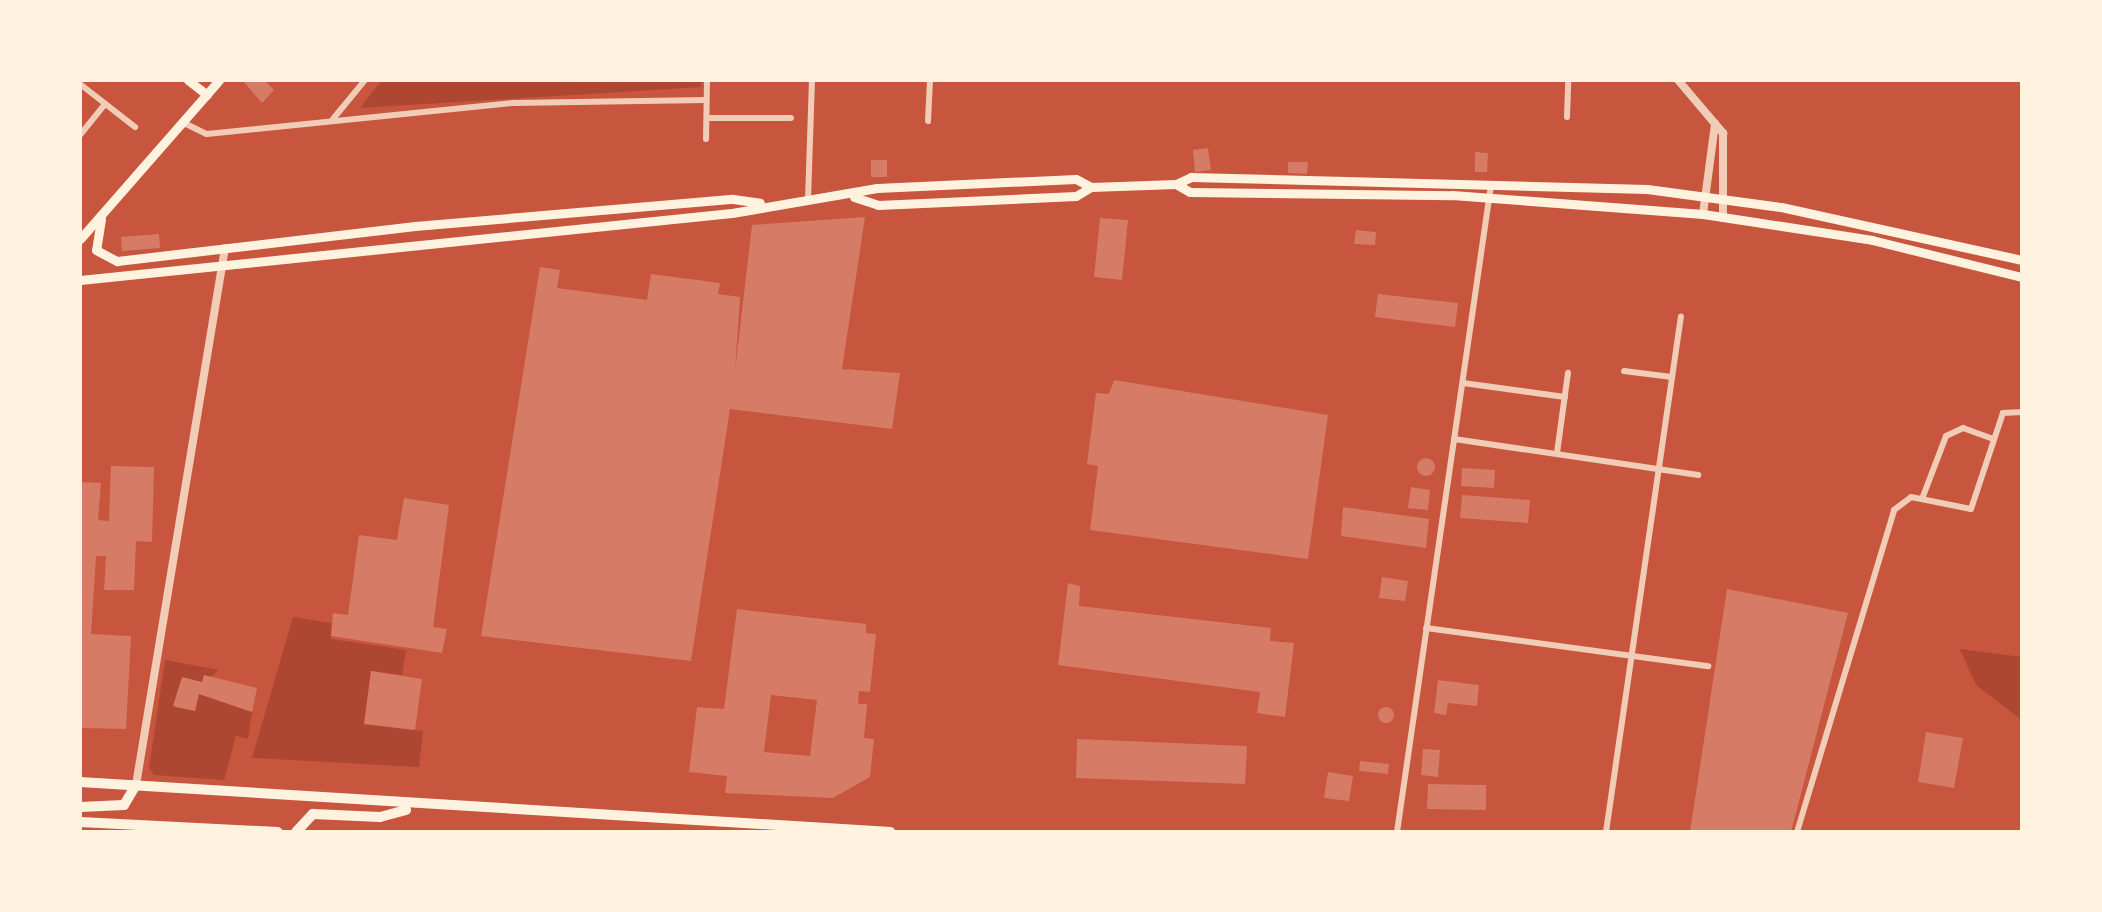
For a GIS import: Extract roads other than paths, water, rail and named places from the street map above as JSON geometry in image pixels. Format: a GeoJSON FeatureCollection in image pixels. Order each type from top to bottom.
{"type":"FeatureCollection","features":[{"type":"Feature","properties":{"kind":"highway"},"geometry":{"type":"LineString","coordinates":[[80,782],[416,807],[890,832]]}},
{"type":"Feature","properties":{"kind":"highway"},"geometry":{"type":"LineString","coordinates":[[80,807],[124,805],[136,785]]}},
{"type":"Feature","properties":{"kind":"highway"},"geometry":{"type":"LineString","coordinates":[[296,832],[313,814],[380,817],[416,807]]}},
{"type":"Feature","properties":{"kind":"highway"},"geometry":{"type":"LineString","coordinates":[[80,822],[278,832]]}},
{"type":"Feature","properties":{"kind":"main road"},"geometry":{"type":"LineString","coordinates":[[188,80],[207,95]]}},
{"type":"Feature","properties":{"kind":"main road"},"geometry":{"type":"LineString","coordinates":[[80,239],[101,219],[219,80]]}},
{"type":"Feature","properties":{"kind":"main road"},"geometry":{"type":"LineString","coordinates":[[854,197],[878,205],[1076,196],[1091,187],[1176,184],[1191,177],[1492,181],[1725,198],[2018,259],[2008,273]]}},
{"type":"Feature","properties":{"kind":"main road"},"geometry":{"type":"LineString","coordinates":[[80,280],[764,204],[854,197],[877,188],[1076,179],[1091,187]]}},
{"type":"Feature","properties":{"kind":"main road"},"geometry":{"type":"LineString","coordinates":[[1176,184],[1190,192],[1490,199],[1723,216],[1872,240],[2022,277]]}},
{"type":"Feature","properties":{"kind":"main road"},"geometry":{"type":"LineString","coordinates":[[101,219],[95,246],[105,260],[733,199],[764,204]]}},
{"type":"Feature","properties":{"kind":"street"},"geometry":{"type":"LineString","coordinates":[[333,119],[365,80]]}},
{"type":"Feature","properties":{"kind":"street"},"geometry":{"type":"LineString","coordinates":[[706,139],[707,80]]}},
{"type":"Feature","properties":{"kind":"street"},"geometry":{"type":"LineString","coordinates":[[808,200],[812,80]]}},
{"type":"Feature","properties":{"kind":"street"},"geometry":{"type":"LineString","coordinates":[[928,121],[930,80]]}},
{"type":"Feature","properties":{"kind":"street"},"geometry":{"type":"LineString","coordinates":[[1567,117],[1568,80]]}},
{"type":"Feature","properties":{"kind":"street"},"geometry":{"type":"LineString","coordinates":[[1678,80],[1715,123],[1726,146],[1723,216]]}},
{"type":"Feature","properties":{"kind":"street"},"geometry":{"type":"LineString","coordinates":[[80,84],[135,127]]}},
{"type":"Feature","properties":{"kind":"street"},"geometry":{"type":"LineString","coordinates":[[184,123],[207,134],[513,103],[706,100]]}},
{"type":"Feature","properties":{"kind":"street"},"geometry":{"type":"LineString","coordinates":[[80,135],[105,104]]}},
{"type":"Feature","properties":{"kind":"street"},"geometry":{"type":"LineString","coordinates":[[707,118],[791,118]]}},
{"type":"Feature","properties":{"kind":"street"},"geometry":{"type":"LineString","coordinates":[[1703,214],[1715,123]]}},
{"type":"Feature","properties":{"kind":"street"},"geometry":{"type":"LineString","coordinates":[[1397,832],[1492,181]]}},
{"type":"Feature","properties":{"kind":"street"},"geometry":{"type":"LineString","coordinates":[[136,785],[225,248]]}},
{"type":"Feature","properties":{"kind":"street"},"geometry":{"type":"LineString","coordinates":[[1606,832],[1681,316]]}},
{"type":"Feature","properties":{"kind":"street"},"geometry":{"type":"LineString","coordinates":[[1624,371],[1672,377]]}},
{"type":"Feature","properties":{"kind":"street"},"geometry":{"type":"LineString","coordinates":[[1557,453],[1568,373]]}},
{"type":"Feature","properties":{"kind":"street"},"geometry":{"type":"LineString","coordinates":[[1463,383],[1565,397]]}},
{"type":"Feature","properties":{"kind":"street"},"geometry":{"type":"LineString","coordinates":[[1797,832],[1894,510],[1911,497],[1971,509],[2006,410],[2022,412]]}},
{"type":"Feature","properties":{"kind":"street"},"geometry":{"type":"LineString","coordinates":[[1922,499],[1946,436],[1963,428],[1994,439]]}},
{"type":"Feature","properties":{"kind":"street"},"geometry":{"type":"LineString","coordinates":[[1454,439],[1698,475]]}},
{"type":"Feature","properties":{"kind":"street"},"geometry":{"type":"LineString","coordinates":[[1426,628],[1708,666]]}}]}
